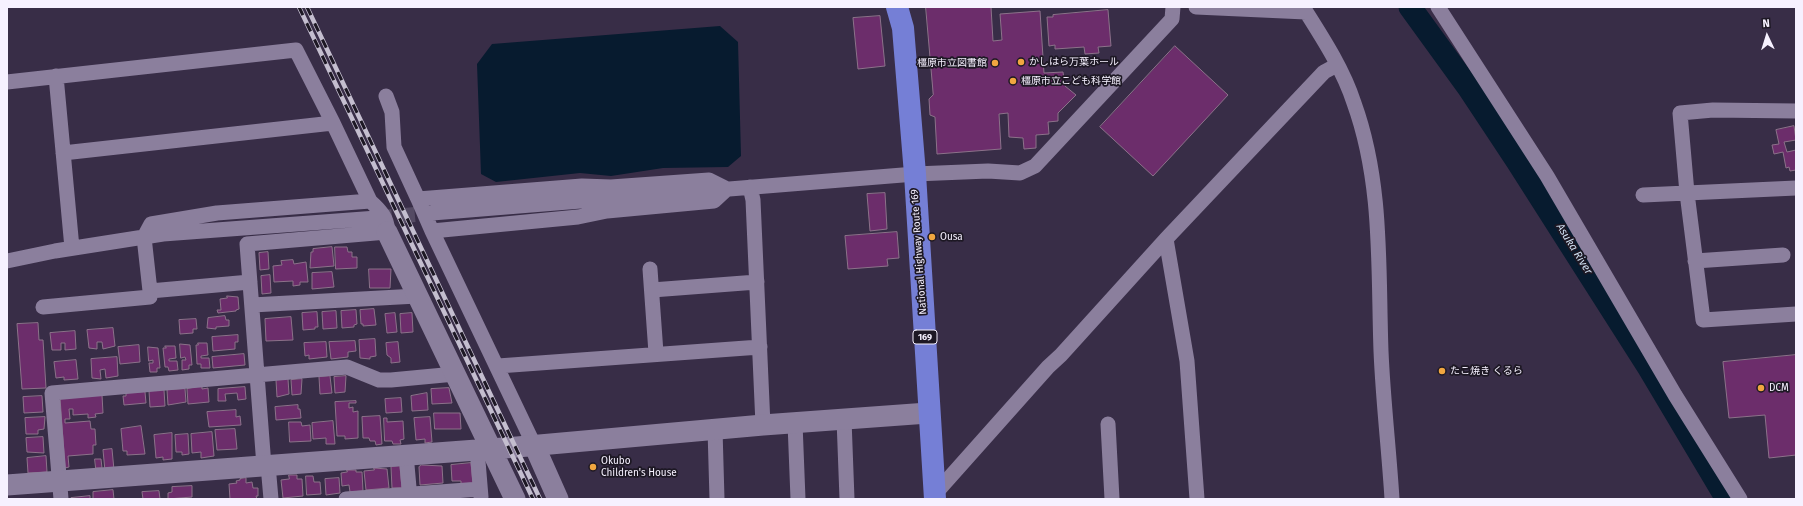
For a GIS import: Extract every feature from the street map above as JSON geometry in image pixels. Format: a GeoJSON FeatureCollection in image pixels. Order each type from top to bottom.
{"type":"FeatureCollection","features":[{"type":"Feature","properties":{"kind":"highway","name":"National Highway Route 169"},"geometry":{"type":"LineString","coordinates":[[897,7],[903,28],[915,174],[934,497]]}},
{"type":"Feature","properties":{"kind":"highway"},"geometry":{"type":"LineString","coordinates":[[903,28],[909,7]]}},
{"type":"Feature","properties":{"kind":"street"},"geometry":{"type":"LineString","coordinates":[[432,213],[915,174],[988,171],[1020,173],[1035,166],[1172,19],[1173,7]]}},
{"type":"Feature","properties":{"kind":"street"},"geometry":{"type":"LineString","coordinates":[[1196,7],[1304,9],[1337,65],[1355,105],[1372,167],[1379,262],[1381,351],[1392,499]]}},
{"type":"Feature","properties":{"kind":"street"},"geometry":{"type":"LineString","coordinates":[[1438,7],[1547,176],[1675,395],[1740,499]]}},
{"type":"Feature","properties":{"kind":"street"},"geometry":{"type":"LineString","coordinates":[[7,82],[296,50],[333,122],[370,201],[381,210],[388,227],[382,225],[144,237],[72,248],[7,261]]}},
{"type":"Feature","properties":{"kind":"street"},"geometry":{"type":"LineString","coordinates":[[934,497],[1048,367],[1061,355],[1166,239],[1324,72],[1337,65]]}},
{"type":"Feature","properties":{"kind":"street"},"geometry":{"type":"LineString","coordinates":[[56,76],[72,248]]}},
{"type":"Feature","properties":{"kind":"street"},"geometry":{"type":"LineString","coordinates":[[386,96],[392,112],[394,147],[432,231],[498,366],[558,499]]}},
{"type":"Feature","properties":{"kind":"street"},"geometry":{"type":"LineString","coordinates":[[1796,112],[1713,110],[1680,113],[1687,193],[1702,320],[1796,314]]}},
{"type":"Feature","properties":{"kind":"street"},"geometry":{"type":"LineString","coordinates":[[63,153],[333,122]]}},
{"type":"Feature","properties":{"kind":"street"},"geometry":{"type":"LineString","coordinates":[[418,199],[582,186],[611,187],[709,180],[727,189]]}},
{"type":"Feature","properties":{"kind":"street"},"geometry":{"type":"LineString","coordinates":[[750,187],[753,200],[763,425]]}},
{"type":"Feature","properties":{"kind":"street"},"geometry":{"type":"LineString","coordinates":[[1643,195],[1796,188]]}},
{"type":"Feature","properties":{"kind":"street"},"geometry":{"type":"LineString","coordinates":[[432,231],[578,217],[607,211],[714,201],[727,189]]}},
{"type":"Feature","properties":{"kind":"street"},"geometry":{"type":"LineString","coordinates":[[43,307],[150,297],[144,237],[151,224],[217,214],[370,201]]}},
{"type":"Feature","properties":{"kind":"street"},"geometry":{"type":"LineString","coordinates":[[271,499],[257,374],[247,244],[382,225]]}},
{"type":"Feature","properties":{"kind":"street"},"geometry":{"type":"LineString","coordinates":[[382,225],[455,374],[484,448],[516,499]]}},
{"type":"Feature","properties":{"kind":"street"},"geometry":{"type":"LineString","coordinates":[[1166,239],[1187,361],[1197,499]]}},
{"type":"Feature","properties":{"kind":"street"},"geometry":{"type":"LineString","coordinates":[[1695,261],[1783,255]]}},
{"type":"Feature","properties":{"kind":"street"},"geometry":{"type":"LineString","coordinates":[[650,269],[656,353]]}},
{"type":"Feature","properties":{"kind":"street"},"geometry":{"type":"LineString","coordinates":[[150,291],[250,282]]}},
{"type":"Feature","properties":{"kind":"street"},"geometry":{"type":"LineString","coordinates":[[652,290],[757,282]]}},
{"type":"Feature","properties":{"kind":"street"},"geometry":{"type":"LineString","coordinates":[[252,305],[417,296]]}},
{"type":"Feature","properties":{"kind":"street"},"geometry":{"type":"LineString","coordinates":[[498,366],[656,353],[760,347]]}},
{"type":"Feature","properties":{"kind":"street"},"geometry":{"type":"LineString","coordinates":[[60,490],[52,393],[347,367],[379,380],[455,374]]}},
{"type":"Feature","properties":{"kind":"street"},"geometry":{"type":"LineString","coordinates":[[7,485],[60,490],[266,465],[928,413]]}},
{"type":"Feature","properties":{"kind":"street"},"geometry":{"type":"LineString","coordinates":[[844,419],[847,499]]}},
{"type":"Feature","properties":{"kind":"street"},"geometry":{"type":"LineString","coordinates":[[794,423],[798,499]]}},
{"type":"Feature","properties":{"kind":"street"},"geometry":{"type":"LineString","coordinates":[[1108,424],[1112,499]]}},
{"type":"Feature","properties":{"kind":"street"},"geometry":{"type":"LineString","coordinates":[[715,429],[717,499]]}},
{"type":"Feature","properties":{"kind":"street"},"geometry":{"type":"LineString","coordinates":[[346,499],[480,494],[484,448]]}},
{"type":"Feature","properties":{"kind":"street"},"geometry":{"type":"LineString","coordinates":[[406,454],[410,497]]}},
{"type":"Feature","properties":{"kind":"water"},"geometry":{"type":"Polygon","coordinates":[[[720,26],[738,42],[741,156],[728,167],[663,168],[611,176],[580,173],[496,182],[481,174],[477,64],[492,44],[720,26]]]}},
{"type":"Feature","properties":{"kind":"building"},"geometry":{"type":"Polygon","coordinates":[[[926,7],[991,7],[993,41],[1002,40],[1000,14],[1040,11],[1044,73],[1063,72],[1065,86],[1076,95],[1058,113],[1058,121],[1048,122],[1049,134],[1036,135],[1036,148],[1024,149],[1023,138],[1009,137],[1008,113],[999,114],[1001,149],[937,154],[935,117],[930,115],[929,99],[933,95],[926,7]]]}},
{"type":"Feature","properties":{"kind":"building"},"geometry":{"type":"Polygon","coordinates":[[[1108,10],[1111,46],[1098,47],[1099,53],[1085,54],[1084,47],[1055,49],[1055,45],[1049,46],[1047,17],[1053,17],[1053,15],[1108,10]]]}},
{"type":"Feature","properties":{"kind":"building"},"geometry":{"type":"Polygon","coordinates":[[[880,16],[885,66],[858,69],[853,18],[880,16]]]}},
{"type":"Feature","properties":{"kind":"building"},"geometry":{"type":"Polygon","coordinates":[[[1175,46],[1228,95],[1153,176],[1100,127],[1175,46]]]}},
{"type":"Feature","properties":{"kind":"building"},"geometry":{"type":"Polygon","coordinates":[[[1794,126],[1796,140],[1784,142],[1787,152],[1796,150],[1796,170],[1790,171],[1789,167],[1786,168],[1783,152],[1774,154],[1772,145],[1779,144],[1776,130],[1794,126]]]}},
{"type":"Feature","properties":{"kind":"building"},"geometry":{"type":"Polygon","coordinates":[[[885,193],[887,229],[870,231],[867,194],[885,193]]]}},
{"type":"Feature","properties":{"kind":"building"},"geometry":{"type":"Polygon","coordinates":[[[897,232],[899,258],[887,259],[888,266],[848,269],[845,236],[897,232]]]}},
{"type":"Feature","properties":{"kind":"building"},"geometry":{"type":"Polygon","coordinates":[[[332,247],[334,266],[310,268],[311,252],[313,252],[313,249],[332,247]]]}},
{"type":"Feature","properties":{"kind":"building"},"geometry":{"type":"Polygon","coordinates":[[[335,247],[347,247],[348,252],[352,252],[352,257],[357,257],[357,268],[336,269],[335,247]]]}},
{"type":"Feature","properties":{"kind":"building"},"geometry":{"type":"Polygon","coordinates":[[[268,252],[269,269],[260,270],[259,253],[268,252]]]}},
{"type":"Feature","properties":{"kind":"building"},"geometry":{"type":"Polygon","coordinates":[[[293,260],[294,264],[306,262],[308,282],[300,282],[300,285],[293,286],[293,281],[274,282],[273,266],[282,265],[281,261],[293,260]]]}},
{"type":"Feature","properties":{"kind":"building"},"geometry":{"type":"Polygon","coordinates":[[[369,269],[391,269],[390,288],[370,288],[369,269]]]}},
{"type":"Feature","properties":{"kind":"building"},"geometry":{"type":"Polygon","coordinates":[[[332,272],[334,287],[312,289],[312,273],[332,272]]]}},
{"type":"Feature","properties":{"kind":"building"},"geometry":{"type":"Polygon","coordinates":[[[270,275],[271,293],[262,294],[261,276],[270,275]]]}},
{"type":"Feature","properties":{"kind":"building"},"geometry":{"type":"Polygon","coordinates":[[[227,296],[238,297],[239,309],[236,311],[218,313],[217,310],[221,310],[220,299],[227,298],[227,296]]]}},
{"type":"Feature","properties":{"kind":"building"},"geometry":{"type":"Polygon","coordinates":[[[374,309],[376,325],[363,326],[363,324],[361,324],[360,310],[374,309]]]}},
{"type":"Feature","properties":{"kind":"building"},"geometry":{"type":"Polygon","coordinates":[[[356,310],[357,324],[354,325],[354,327],[342,328],[341,311],[356,310]]]}},
{"type":"Feature","properties":{"kind":"building"},"geometry":{"type":"Polygon","coordinates":[[[336,311],[337,328],[323,329],[322,312],[336,311]]]}},
{"type":"Feature","properties":{"kind":"building"},"geometry":{"type":"Polygon","coordinates":[[[317,312],[318,327],[315,327],[315,329],[303,330],[302,313],[317,312]]]}},
{"type":"Feature","properties":{"kind":"building"},"geometry":{"type":"Polygon","coordinates":[[[395,313],[397,332],[387,333],[385,314],[395,313]]]}},
{"type":"Feature","properties":{"kind":"building"},"geometry":{"type":"Polygon","coordinates":[[[412,313],[413,332],[401,333],[400,314],[412,313]]]}},
{"type":"Feature","properties":{"kind":"building"},"geometry":{"type":"Polygon","coordinates":[[[225,316],[226,320],[229,320],[229,326],[216,327],[216,329],[207,328],[208,318],[225,316]]]}},
{"type":"Feature","properties":{"kind":"building"},"geometry":{"type":"Polygon","coordinates":[[[291,317],[293,340],[266,341],[265,319],[291,317]]]}},
{"type":"Feature","properties":{"kind":"building"},"geometry":{"type":"Polygon","coordinates":[[[196,319],[197,329],[193,329],[193,333],[180,334],[179,320],[196,319]]]}},
{"type":"Feature","properties":{"kind":"building"},"geometry":{"type":"Polygon","coordinates":[[[38,323],[39,340],[43,340],[46,388],[22,389],[17,324],[38,323]]]}},
{"type":"Feature","properties":{"kind":"building"},"geometry":{"type":"Polygon","coordinates":[[[113,328],[115,346],[103,349],[102,342],[97,342],[97,349],[89,348],[87,330],[113,328]]]}},
{"type":"Feature","properties":{"kind":"building"},"geometry":{"type":"Polygon","coordinates":[[[75,331],[76,349],[65,350],[65,343],[61,343],[61,350],[52,350],[50,333],[75,331]]]}},
{"type":"Feature","properties":{"kind":"building"},"geometry":{"type":"Polygon","coordinates":[[[238,335],[238,342],[235,342],[235,349],[213,351],[212,337],[238,335]]]}},
{"type":"Feature","properties":{"kind":"building"},"geometry":{"type":"Polygon","coordinates":[[[375,339],[376,356],[370,357],[370,359],[360,358],[359,340],[375,339]]]}},
{"type":"Feature","properties":{"kind":"building"},"geometry":{"type":"Polygon","coordinates":[[[355,341],[356,351],[348,352],[348,357],[331,359],[329,342],[355,341]]]}},
{"type":"Feature","properties":{"kind":"building"},"geometry":{"type":"Polygon","coordinates":[[[326,342],[327,357],[309,359],[309,355],[305,356],[304,343],[326,342]]]}},
{"type":"Feature","properties":{"kind":"building"},"geometry":{"type":"Polygon","coordinates":[[[398,342],[400,362],[391,363],[391,358],[387,355],[386,343],[398,342]]]}},
{"type":"Feature","properties":{"kind":"building"},"geometry":{"type":"Polygon","coordinates":[[[198,343],[207,343],[208,355],[201,356],[201,358],[209,358],[210,368],[201,368],[201,364],[197,364],[196,345],[198,345],[198,343]]]}},
{"type":"Feature","properties":{"kind":"building"},"geometry":{"type":"Polygon","coordinates":[[[180,344],[190,345],[192,365],[189,365],[189,369],[182,370],[182,360],[186,360],[185,357],[181,358],[180,344]]]}},
{"type":"Feature","properties":{"kind":"building"},"geometry":{"type":"Polygon","coordinates":[[[139,345],[140,362],[120,364],[118,347],[139,345]]]}},
{"type":"Feature","properties":{"kind":"building"},"geometry":{"type":"Polygon","coordinates":[[[165,346],[175,346],[176,358],[169,359],[169,361],[177,361],[178,370],[169,371],[168,367],[165,367],[163,348],[166,348],[165,346]]]}},
{"type":"Feature","properties":{"kind":"building"},"geometry":{"type":"Polygon","coordinates":[[[148,347],[158,348],[160,368],[157,368],[157,372],[150,372],[149,363],[153,363],[153,360],[149,361],[148,347]]]}},
{"type":"Feature","properties":{"kind":"building"},"geometry":{"type":"Polygon","coordinates":[[[244,354],[245,365],[213,368],[212,357],[244,354]]]}},
{"type":"Feature","properties":{"kind":"building","name":"DCM"},"geometry":{"type":"Polygon","coordinates":[[[1796,355],[1796,455],[1769,458],[1765,415],[1729,418],[1723,362],[1796,355]]]}},
{"type":"Feature","properties":{"kind":"building"},"geometry":{"type":"Polygon","coordinates":[[[117,357],[118,376],[106,378],[105,369],[100,370],[101,379],[92,378],[91,359],[117,357]]]}},
{"type":"Feature","properties":{"kind":"building"},"geometry":{"type":"Polygon","coordinates":[[[76,360],[78,379],[64,380],[64,377],[56,378],[54,362],[76,360]]]}},
{"type":"Feature","properties":{"kind":"building"},"geometry":{"type":"Polygon","coordinates":[[[330,376],[332,393],[320,394],[319,377],[330,376]]]}},
{"type":"Feature","properties":{"kind":"building"},"geometry":{"type":"Polygon","coordinates":[[[346,376],[345,392],[335,393],[334,377],[346,376]]]}},
{"type":"Feature","properties":{"kind":"building"},"geometry":{"type":"Polygon","coordinates":[[[288,379],[289,394],[277,397],[276,380],[288,379]]]}},
{"type":"Feature","properties":{"kind":"building"},"geometry":{"type":"Polygon","coordinates":[[[302,379],[301,394],[292,395],[291,380],[302,379]]]}},
{"type":"Feature","properties":{"kind":"building"},"geometry":{"type":"Polygon","coordinates":[[[202,386],[202,389],[208,388],[209,402],[188,404],[187,389],[202,386]]]}},
{"type":"Feature","properties":{"kind":"building"},"geometry":{"type":"Polygon","coordinates":[[[245,387],[246,399],[238,400],[237,393],[225,394],[226,401],[218,401],[218,389],[245,387]]]}},
{"type":"Feature","properties":{"kind":"building"},"geometry":{"type":"Polygon","coordinates":[[[449,388],[452,403],[432,404],[431,389],[449,388]]]}},
{"type":"Feature","properties":{"kind":"building"},"geometry":{"type":"Polygon","coordinates":[[[185,389],[186,402],[168,405],[167,390],[185,389]]]}},
{"type":"Feature","properties":{"kind":"building"},"geometry":{"type":"Polygon","coordinates":[[[164,390],[165,406],[150,407],[149,391],[164,390]]]}},
{"type":"Feature","properties":{"kind":"building"},"geometry":{"type":"Polygon","coordinates":[[[145,392],[146,403],[124,405],[123,396],[126,396],[126,393],[145,392]]]}},
{"type":"Feature","properties":{"kind":"building"},"geometry":{"type":"Polygon","coordinates":[[[427,393],[428,410],[412,411],[411,396],[427,393]]]}},
{"type":"Feature","properties":{"kind":"building"},"geometry":{"type":"Polygon","coordinates":[[[102,395],[103,413],[95,414],[96,417],[88,418],[88,414],[73,415],[73,409],[69,409],[70,419],[65,419],[65,423],[90,421],[91,429],[95,429],[96,445],[93,445],[93,454],[68,456],[69,467],[65,468],[60,398],[102,395]]]}},
{"type":"Feature","properties":{"kind":"building"},"geometry":{"type":"Polygon","coordinates":[[[42,396],[43,412],[24,413],[23,397],[42,396]]]}},
{"type":"Feature","properties":{"kind":"building"},"geometry":{"type":"Polygon","coordinates":[[[401,398],[402,412],[386,413],[385,399],[401,398]]]}},
{"type":"Feature","properties":{"kind":"building"},"geometry":{"type":"Polygon","coordinates":[[[356,401],[356,403],[349,403],[349,408],[353,407],[353,412],[358,411],[358,438],[345,439],[345,436],[337,436],[335,402],[356,401]]]}},
{"type":"Feature","properties":{"kind":"building"},"geometry":{"type":"Polygon","coordinates":[[[298,405],[301,418],[276,420],[275,407],[298,405]]]}},
{"type":"Feature","properties":{"kind":"building"},"geometry":{"type":"Polygon","coordinates":[[[236,410],[236,417],[240,416],[241,425],[209,427],[207,412],[236,410]]]}},
{"type":"Feature","properties":{"kind":"building"},"geometry":{"type":"Polygon","coordinates":[[[434,413],[460,413],[461,429],[435,429],[434,413]]]}},
{"type":"Feature","properties":{"kind":"building"},"geometry":{"type":"Polygon","coordinates":[[[380,416],[382,444],[376,445],[375,441],[370,441],[369,438],[363,438],[362,417],[380,416]]]}},
{"type":"Feature","properties":{"kind":"building"},"geometry":{"type":"Polygon","coordinates":[[[45,417],[44,429],[38,430],[38,434],[26,434],[25,418],[45,417]]]}},
{"type":"Feature","properties":{"kind":"building"},"geometry":{"type":"Polygon","coordinates":[[[430,417],[432,442],[425,443],[425,439],[416,440],[414,418],[430,417]]]}},
{"type":"Feature","properties":{"kind":"building"},"geometry":{"type":"Polygon","coordinates":[[[384,418],[387,418],[387,422],[403,421],[404,439],[400,440],[401,444],[393,444],[392,441],[385,441],[384,418]]]}},
{"type":"Feature","properties":{"kind":"building"},"geometry":{"type":"Polygon","coordinates":[[[333,421],[335,444],[326,444],[326,438],[313,439],[312,423],[333,421]]]}},
{"type":"Feature","properties":{"kind":"building"},"geometry":{"type":"Polygon","coordinates":[[[289,422],[301,422],[302,426],[310,425],[311,441],[290,442],[289,422]]]}},
{"type":"Feature","properties":{"kind":"building"},"geometry":{"type":"Polygon","coordinates":[[[141,426],[145,454],[127,455],[127,451],[123,451],[121,429],[141,426]]]}},
{"type":"Feature","properties":{"kind":"building"},"geometry":{"type":"Polygon","coordinates":[[[235,429],[237,449],[217,450],[215,430],[235,429]]]}},
{"type":"Feature","properties":{"kind":"building"},"geometry":{"type":"Polygon","coordinates":[[[212,432],[214,456],[201,458],[201,452],[192,453],[191,434],[212,432]]]}},
{"type":"Feature","properties":{"kind":"building"},"geometry":{"type":"Polygon","coordinates":[[[172,433],[172,459],[163,460],[163,457],[156,458],[154,435],[172,433]]]}},
{"type":"Feature","properties":{"kind":"building"},"geometry":{"type":"Polygon","coordinates":[[[188,434],[189,454],[182,455],[182,452],[176,452],[175,435],[188,434]]]}},
{"type":"Feature","properties":{"kind":"building"},"geometry":{"type":"Polygon","coordinates":[[[43,437],[44,453],[27,452],[26,438],[43,437]]]}},
{"type":"Feature","properties":{"kind":"building"},"geometry":{"type":"Polygon","coordinates":[[[112,449],[114,470],[105,471],[103,450],[112,449]]]}},
{"type":"Feature","properties":{"kind":"building"},"geometry":{"type":"Polygon","coordinates":[[[46,456],[47,472],[28,473],[27,458],[46,456]]]}},
{"type":"Feature","properties":{"kind":"building"},"geometry":{"type":"Polygon","coordinates":[[[95,459],[101,459],[102,468],[96,468],[95,459]]]}},
{"type":"Feature","properties":{"kind":"building"},"geometry":{"type":"Polygon","coordinates":[[[471,463],[473,483],[461,484],[461,481],[452,481],[451,465],[471,463]]]}},
{"type":"Feature","properties":{"kind":"building"},"geometry":{"type":"Polygon","coordinates":[[[422,465],[442,466],[443,483],[420,485],[419,467],[422,465]]]}},
{"type":"Feature","properties":{"kind":"building"},"geometry":{"type":"Polygon","coordinates":[[[400,466],[402,488],[392,488],[391,467],[400,466]]]}},
{"type":"Feature","properties":{"kind":"building"},"geometry":{"type":"Polygon","coordinates":[[[374,468],[387,469],[389,488],[366,490],[364,471],[374,470],[374,468]]]}},
{"type":"Feature","properties":{"kind":"building"},"geometry":{"type":"Polygon","coordinates":[[[347,470],[362,472],[363,491],[350,492],[349,485],[342,486],[341,473],[347,472],[347,470]]]}},
{"type":"Feature","properties":{"kind":"building"},"geometry":{"type":"Polygon","coordinates":[[[289,475],[297,475],[297,479],[302,479],[303,496],[283,498],[281,480],[289,479],[289,475]]]}},
{"type":"Feature","properties":{"kind":"building"},"geometry":{"type":"Polygon","coordinates":[[[306,476],[313,476],[314,482],[320,482],[321,494],[307,495],[306,476]]]}},
{"type":"Feature","properties":{"kind":"building"},"geometry":{"type":"Polygon","coordinates":[[[246,478],[246,483],[252,482],[253,488],[258,488],[258,496],[256,496],[257,499],[230,499],[229,484],[237,483],[236,481],[246,478]]]}},
{"type":"Feature","properties":{"kind":"building"},"geometry":{"type":"Polygon","coordinates":[[[339,478],[340,493],[326,495],[325,479],[339,478]]]}},
{"type":"Feature","properties":{"kind":"building"},"geometry":{"type":"Polygon","coordinates":[[[192,486],[192,497],[168,499],[168,493],[172,492],[172,487],[192,486]]]}},
{"type":"Feature","properties":{"kind":"building"},"geometry":{"type":"Polygon","coordinates":[[[113,490],[114,499],[93,499],[93,492],[113,490]]]}},
{"type":"Feature","properties":{"kind":"building"},"geometry":{"type":"Polygon","coordinates":[[[159,491],[160,499],[143,499],[142,492],[159,491]]]}},
{"type":"Feature","properties":{"kind":"building"},"geometry":{"type":"Polygon","coordinates":[[[90,496],[90,499],[71,499],[71,498],[90,496]]]}},
{"type":"Feature","properties":{"kind":"waterway","name":"Asuka River"},"geometry":{"type":"LineString","coordinates":[[1410,7],[1468,87],[1517,161],[1649,368],[1727,499]]}},
{"type":"Feature","properties":{"kind":"tunnel"},"geometry":{"type":"LineString","coordinates":[[377,218],[432,213]]}},
{"type":"Feature","properties":{"kind":"railway"},"geometry":{"type":"LineString","coordinates":[[299,7],[533,499]]}},
{"type":"Feature","properties":{"kind":"railway"},"geometry":{"type":"LineString","coordinates":[[307,7],[540,499]]}},
{"type":"Feature","properties":{"kind":"place","name":"かしはら万葉ホール"},"geometry":{"type":"Point","coordinates":[1021,62]}},
{"type":"Feature","properties":{"kind":"place","name":"橿原市立図書館"},"geometry":{"type":"Point","coordinates":[995,63]}},
{"type":"Feature","properties":{"kind":"place","name":"橿原市立こども科学館"},"geometry":{"type":"Point","coordinates":[1013,81]}},
{"type":"Feature","properties":{"kind":"place","name":"Ousa"},"geometry":{"type":"Point","coordinates":[932,237]}},
{"type":"Feature","properties":{"kind":"place","name":"たこ焼き くるら"},"geometry":{"type":"Point","coordinates":[1442,371]}},
{"type":"Feature","properties":{"kind":"place","name":"DCM"},"geometry":{"type":"Point","coordinates":[1761,388]}},
{"type":"Feature","properties":{"kind":"place","name":"Okubo Children's House"},"geometry":{"type":"Point","coordinates":[593,467]}}]}
